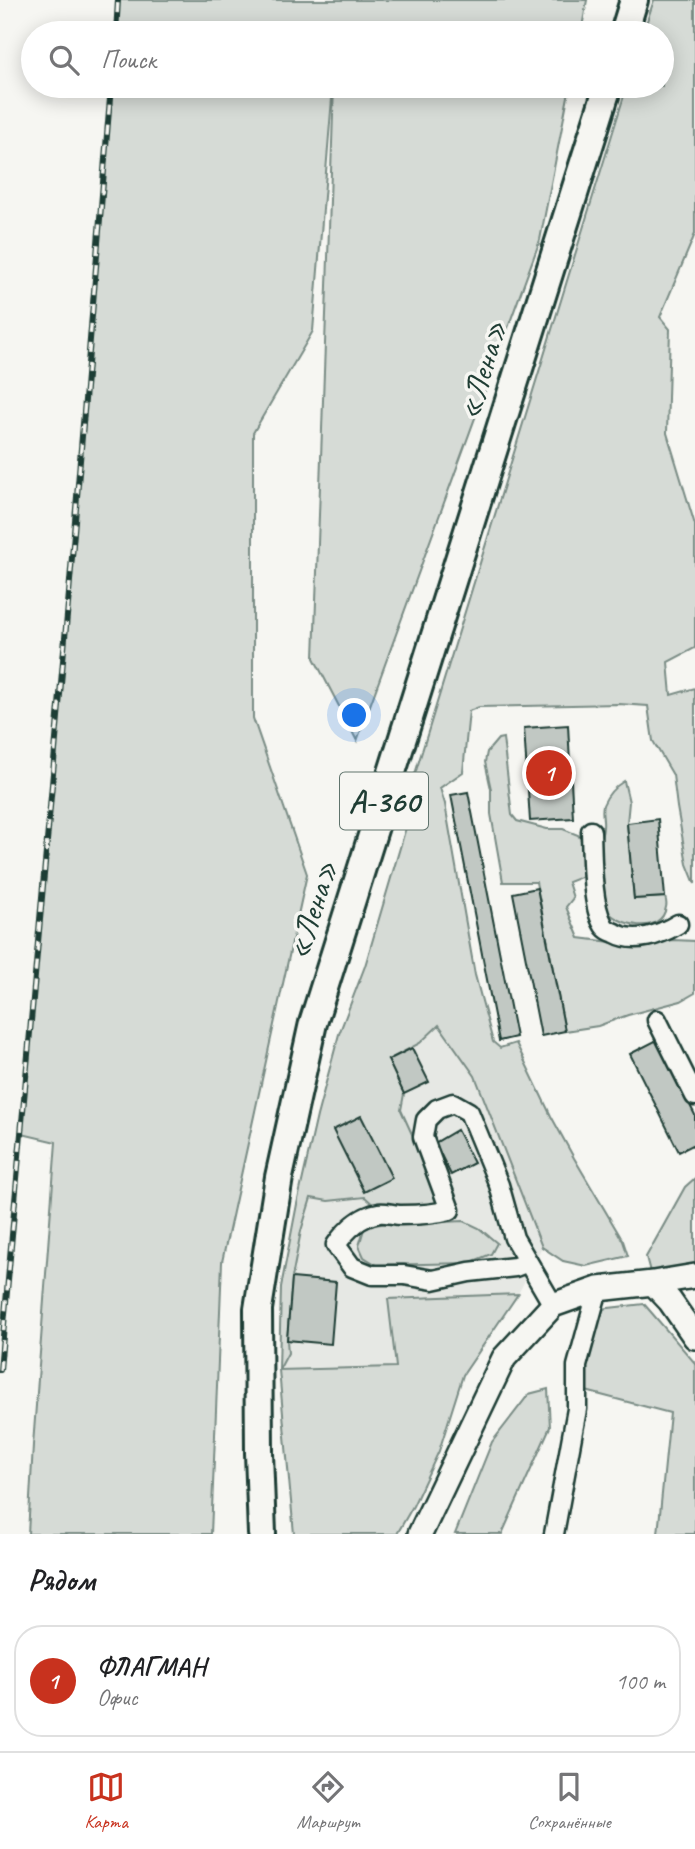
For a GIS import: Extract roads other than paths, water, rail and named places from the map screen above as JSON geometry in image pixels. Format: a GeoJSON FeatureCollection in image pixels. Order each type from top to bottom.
{"type":"FeatureCollection","features":[{"type":"Feature","properties":{"kind":"highway"},"geometry":{"type":"LineString","coordinates":[[628,21],[634,0]]}},
{"type":"Feature","properties":{"kind":"highway","name":"«Лена»"},"geometry":{"type":"LineString","coordinates":[[262,1534],[258,1309],[279,1177],[313,1023],[604,98]]}},
{"type":"Feature","properties":{"kind":"main road"},"geometry":{"type":"LineString","coordinates":[[420,1534],[504,1358],[553,1305],[598,1289],[695,1276]]}},
{"type":"Feature","properties":{"kind":"main road"},"geometry":{"type":"LineString","coordinates":[[653,1283],[670,1301],[695,1336]]}},
{"type":"Feature","properties":{"kind":"lane"},"geometry":{"type":"LineString","coordinates":[[591,831],[595,893],[604,927],[621,937],[634,939],[658,934],[678,924]]}},
{"type":"Feature","properties":{"kind":"lane"},"geometry":{"type":"LineString","coordinates":[[657,1020],[695,1096]]}},
{"type":"Feature","properties":{"kind":"lane"},"geometry":{"type":"LineString","coordinates":[[528,1262],[433,1280],[404,1275],[372,1275],[352,1267],[336,1245],[344,1233],[357,1223],[379,1213],[402,1215],[450,1210],[423,1137],[426,1120],[437,1109],[453,1102],[469,1112],[499,1185],[514,1238],[528,1262],[553,1305]]}},
{"type":"Feature","properties":{"kind":"lane"},"geometry":{"type":"LineString","coordinates":[[554,1534],[577,1409],[577,1366],[598,1289]]}},
{"type":"Feature","properties":{"kind":"railway"},"geometry":{"type":"LineString","coordinates":[[117,21],[118,0]]}},
{"type":"Feature","properties":{"kind":"railway"},"geometry":{"type":"LineString","coordinates":[[0,1370],[110,98]]}},
{"type":"Feature","properties":{"kind":"place","name":"ФЛАГМАН"},"geometry":{"type":"Point","coordinates":[549,773]}}]}
